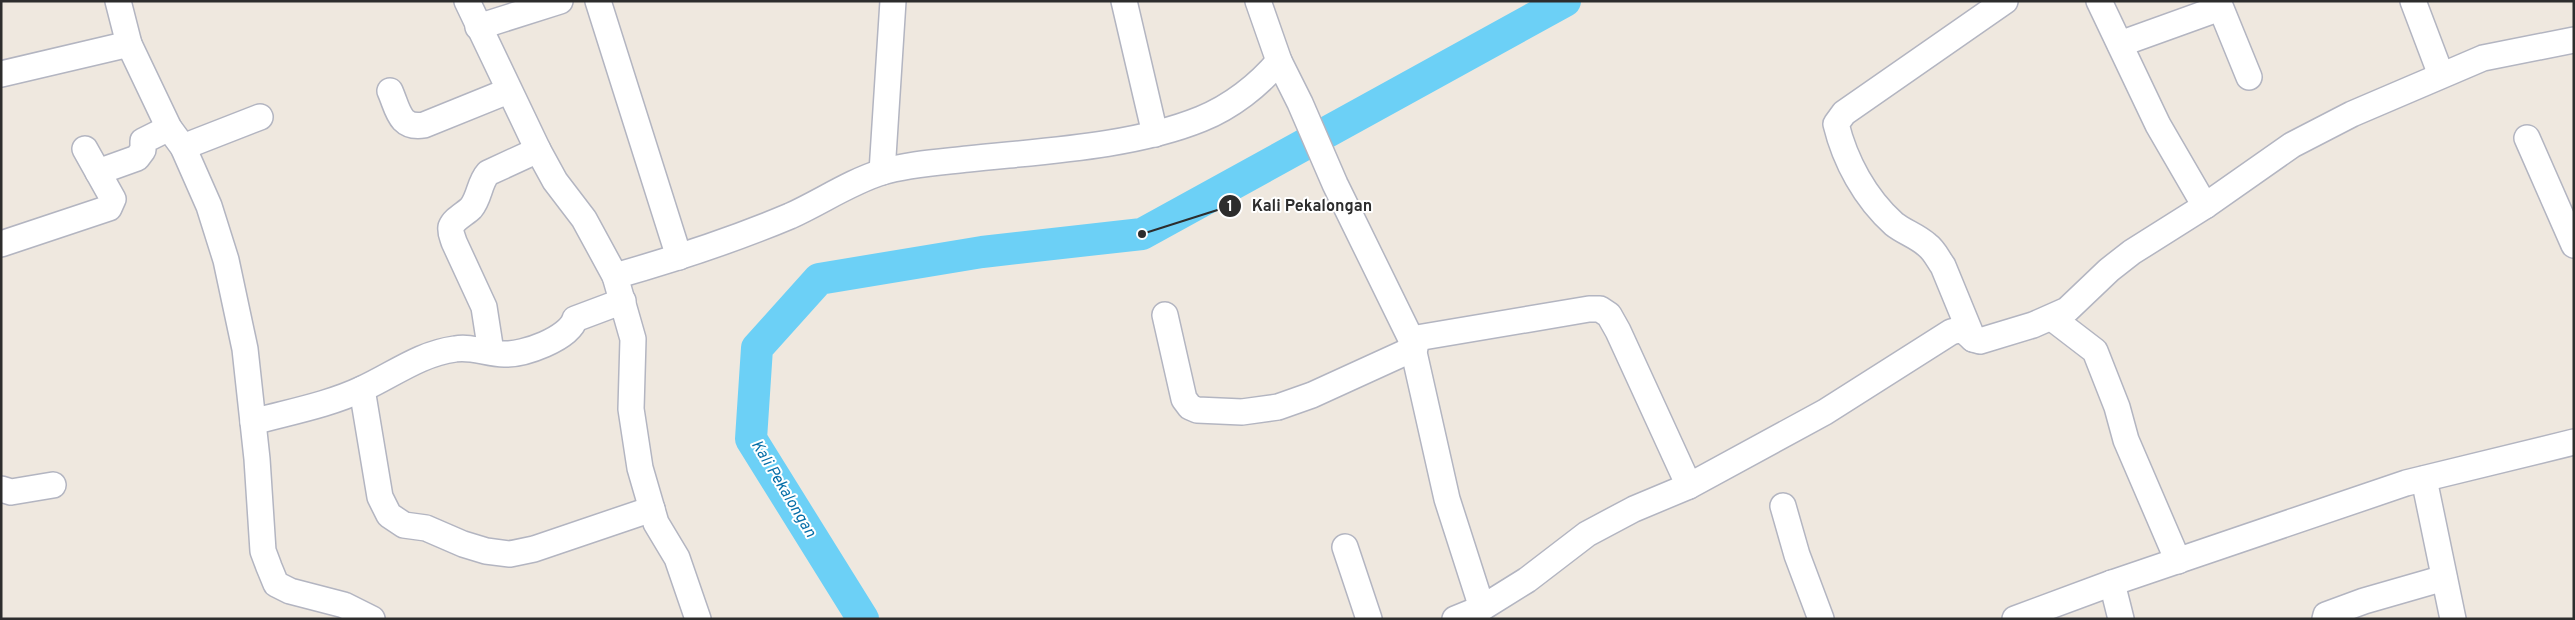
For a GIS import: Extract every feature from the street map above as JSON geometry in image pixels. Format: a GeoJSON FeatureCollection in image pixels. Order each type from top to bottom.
{"type":"FeatureCollection","features":[{"type":"Feature","properties":{"kind":"street"},"geometry":{"type":"LineString","coordinates":[[118,1],[129,44],[208,206],[226,260],[245,349],[253,422],[262,551],[276,584],[290,591],[344,605],[372,619]]}},
{"type":"Feature","properties":{"kind":"street"},"geometry":{"type":"LineString","coordinates":[[467,1],[508,91],[538,150],[555,181],[584,219],[615,276],[633,339],[631,409],[640,468],[656,523],[677,558],[698,619]]}},
{"type":"Feature","properties":{"kind":"street"},"geometry":{"type":"LineString","coordinates":[[478,27],[560,1]]}},
{"type":"Feature","properties":{"kind":"street"},"geometry":{"type":"LineString","coordinates":[[598,1],[680,257]]}},
{"type":"Feature","properties":{"kind":"street"},"geometry":{"type":"LineString","coordinates":[[882,172],[893,1]]}},
{"type":"Feature","properties":{"kind":"street"},"geometry":{"type":"LineString","coordinates":[[1124,1],[1154,134]]}},
{"type":"Feature","properties":{"kind":"street"},"geometry":{"type":"LineString","coordinates":[[1973,339],[1943,266],[1927,244],[1896,226],[1878,208],[1855,173],[1840,141],[1836,124],[1844,113],[2005,1]]}},
{"type":"Feature","properties":{"kind":"street"},"geometry":{"type":"LineString","coordinates":[[2099,1],[2158,125],[2205,206]]}},
{"type":"Feature","properties":{"kind":"street"},"geometry":{"type":"LineString","coordinates":[[2413,1],[2441,75]]}},
{"type":"Feature","properties":{"kind":"street"},"geometry":{"type":"LineString","coordinates":[[1260,2],[1279,61],[1300,103],[1335,184],[1413,344],[1447,499],[1482,608]]}},
{"type":"Feature","properties":{"kind":"street"},"geometry":{"type":"LineString","coordinates":[[2120,44],[2219,5],[2249,77]]}},
{"type":"Feature","properties":{"kind":"street"},"geometry":{"type":"LineString","coordinates":[[1455,619],[1482,608],[1527,580],[1587,534],[1634,509],[1689,486],[1825,412],[1951,332],[1962,329],[1973,339],[1984,340],[2052,318],[2067,310],[2118,262],[2205,206],[2292,145],[2380,100],[2441,75],[2506,52],[2574,40]]}},
{"type":"Feature","properties":{"kind":"street"},"geometry":{"type":"LineString","coordinates":[[1,74],[129,44]]}},
{"type":"Feature","properties":{"kind":"street"},"geometry":{"type":"LineString","coordinates":[[615,276],[680,257],[792,215],[882,172],[946,161],[1069,148],[1154,134],[1202,119],[1248,92],[1279,61]]}},
{"type":"Feature","properties":{"kind":"street"},"geometry":{"type":"LineString","coordinates":[[390,90],[404,122],[413,127],[424,125],[508,91]]}},
{"type":"Feature","properties":{"kind":"street"},"geometry":{"type":"LineString","coordinates":[[98,172],[137,158],[143,150],[143,141],[176,137],[260,117]]}},
{"type":"Feature","properties":{"kind":"street"},"geometry":{"type":"LineString","coordinates":[[2527,138],[2574,245]]}},
{"type":"Feature","properties":{"kind":"street"},"geometry":{"type":"LineString","coordinates":[[1,244],[109,208],[113,198],[85,149]]}},
{"type":"Feature","properties":{"kind":"street"},"geometry":{"type":"LineString","coordinates":[[491,352],[484,307],[454,242],[451,232],[452,226],[471,208],[479,196],[483,179],[488,173],[538,150]]}},
{"type":"Feature","properties":{"kind":"street"},"geometry":{"type":"LineString","coordinates":[[253,422],[340,398],[362,389],[414,360],[431,354],[470,348],[503,354],[544,344],[568,332],[575,319],[623,301]]}},
{"type":"Feature","properties":{"kind":"street"},"geometry":{"type":"LineString","coordinates":[[1164,315],[1184,399],[1190,407],[1197,410],[1242,412],[1278,407],[1312,395],[1413,344],[1507,321],[1537,319],[1565,312],[1600,309],[1609,315],[1618,331],[1689,486]]}},
{"type":"Feature","properties":{"kind":"street"},"geometry":{"type":"LineString","coordinates":[[2052,318],[2095,352],[2117,406],[2126,440],[2178,561]]}},
{"type":"Feature","properties":{"kind":"street"},"geometry":{"type":"LineString","coordinates":[[362,389],[380,497],[390,515],[404,525],[426,528],[463,544],[486,551],[510,554],[534,549],[652,509]]}},
{"type":"Feature","properties":{"kind":"street"},"geometry":{"type":"LineString","coordinates":[[2015,619],[2112,583],[2424,479],[2574,442]]}},
{"type":"Feature","properties":{"kind":"street"},"geometry":{"type":"LineString","coordinates":[[2424,479],[2452,619]]}},
{"type":"Feature","properties":{"kind":"street"},"geometry":{"type":"LineString","coordinates":[[1,489],[11,492],[53,485]]}},
{"type":"Feature","properties":{"kind":"street"},"geometry":{"type":"LineString","coordinates":[[1783,506],[1797,555],[1821,619]]}},
{"type":"Feature","properties":{"kind":"street"},"geometry":{"type":"LineString","coordinates":[[1345,547],[1369,619]]}},
{"type":"Feature","properties":{"kind":"street"},"geometry":{"type":"LineString","coordinates":[[2325,619],[2326,615],[2364,601],[2444,578]]}},
{"type":"Feature","properties":{"kind":"street"},"geometry":{"type":"LineString","coordinates":[[2112,583],[2121,619]]}},
{"type":"Feature","properties":{"kind":"waterway","name":"Kali Pekalongan"},"geometry":{"type":"LineString","coordinates":[[863,619],[751,439],[757,348],[819,279],[982,252],[1142,234],[1565,1]]}},
{"type":"Feature","properties":{"kind":"place","name":"Kali Pekalongan"},"geometry":{"type":"Point","coordinates":[1142,234]}}]}
